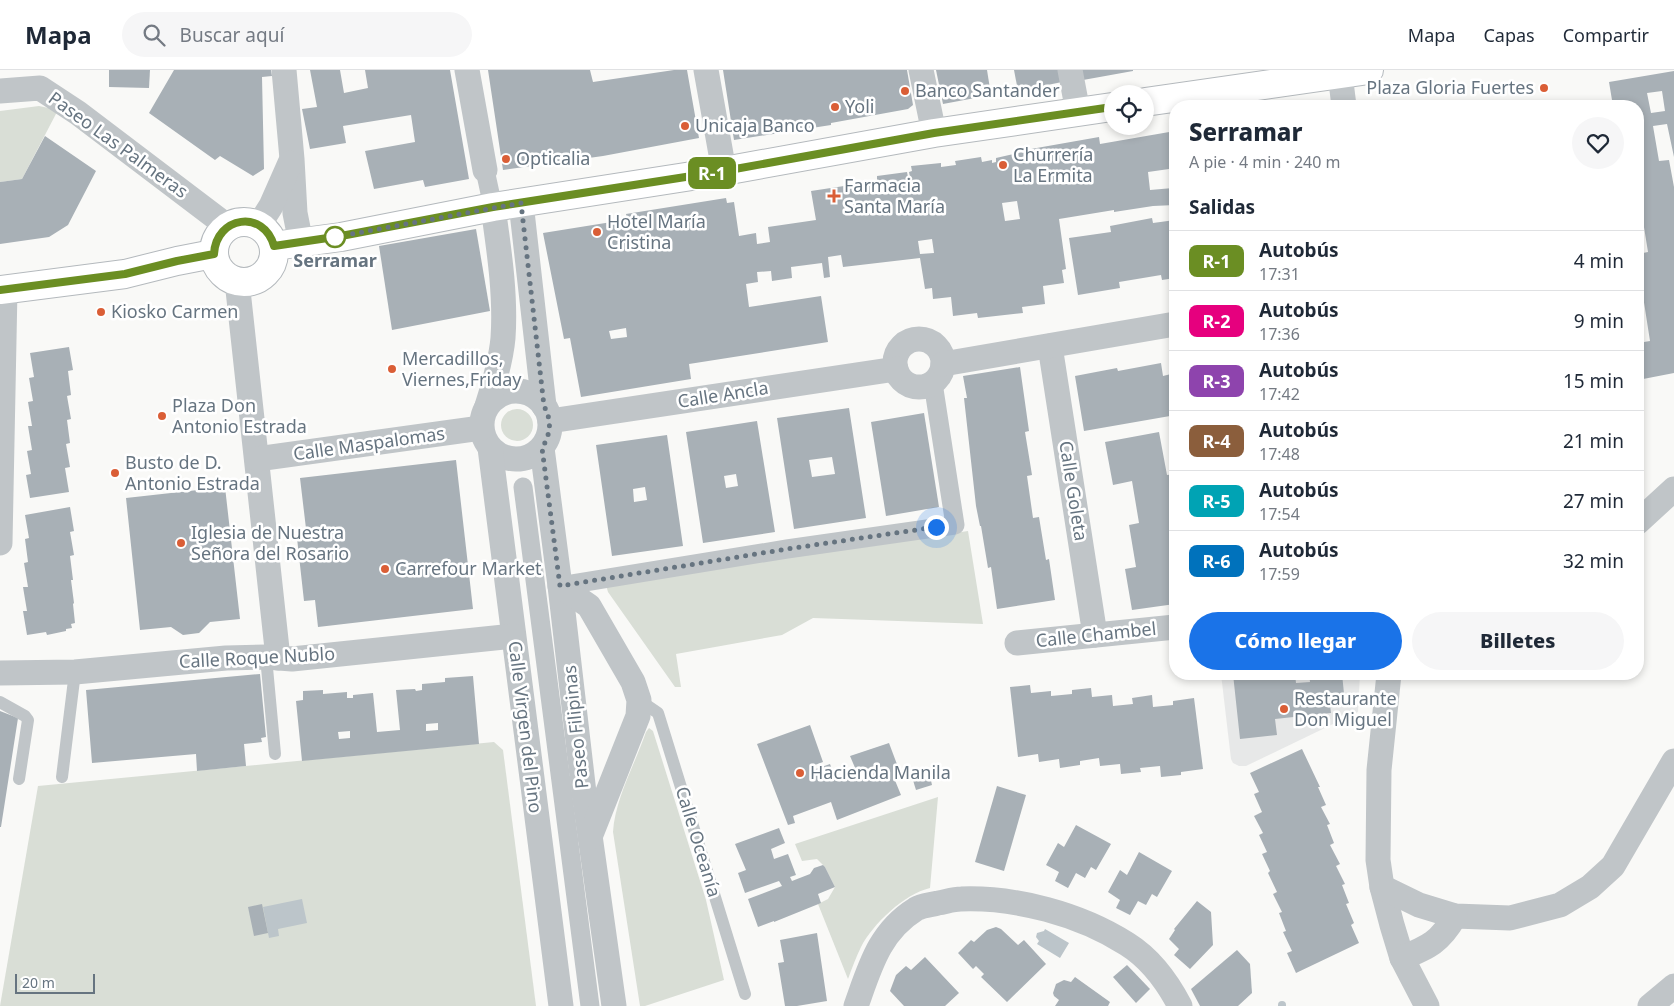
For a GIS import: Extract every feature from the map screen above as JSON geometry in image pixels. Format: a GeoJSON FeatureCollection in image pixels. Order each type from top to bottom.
{"type":"FeatureCollection","features":[{"type":"Feature","properties":{"kind":"main road"},"geometry":{"type":"LineString","coordinates":[[1154,100],[1280,77],[1340,74],[1369,70]]}},
{"type":"Feature","properties":{"kind":"main road"},"geometry":{"type":"LineString","coordinates":[[266,236],[274,255],[271,266],[264,275],[253,281],[237,281],[227,277],[216,265],[214,254],[216,240],[220,232],[228,226],[243,221],[266,236],[301,243],[493,207],[724,171],[934,133],[1104,108]]}},
{"type":"Feature","properties":{"kind":"main road"},"geometry":{"type":"LineString","coordinates":[[2,290],[125,274],[214,254]]}},
{"type":"Feature","properties":{"kind":"street"},"geometry":{"type":"LineString","coordinates":[[284,70],[295,213],[301,243]]}},
{"type":"Feature","properties":{"kind":"street"},"geometry":{"type":"LineString","coordinates":[[467,70],[493,207],[504,311],[503,340],[486,427],[499,456],[510,460],[522,460],[533,456],[542,448],[548,438],[550,427],[521,203]]}},
{"type":"Feature","properties":{"kind":"street"},"geometry":{"type":"LineString","coordinates":[[706,70],[724,171]]}},
{"type":"Feature","properties":{"kind":"street"},"geometry":{"type":"LineString","coordinates":[[921,70],[934,133]]}},
{"type":"Feature","properties":{"kind":"street"},"geometry":{"type":"LineString","coordinates":[[1070,70],[1078,112]]}},
{"type":"Feature","properties":{"kind":"street"},"geometry":{"type":"LineString","coordinates":[[1340,74],[1343,100]]}},
{"type":"Feature","properties":{"kind":"street","name":"Paseo Las Palmeras"},"geometry":{"type":"LineString","coordinates":[[0,91],[40,88],[78,113],[228,226]]}},
{"type":"Feature","properties":{"kind":"street"},"geometry":{"type":"LineString","coordinates":[[266,236],[271,206],[292,159]]}},
{"type":"Feature","properties":{"kind":"street"},"geometry":{"type":"LineString","coordinates":[[237,281],[257,458],[272,658]]}},
{"type":"Feature","properties":{"kind":"street"},"geometry":{"type":"LineString","coordinates":[[0,543],[2,290]]}},
{"type":"Feature","properties":{"kind":"street"},"geometry":{"type":"LineString","coordinates":[[560,586],[955,524],[938,374],[942,356],[939,349],[933,343],[925,340],[909,341],[902,346],[895,361],[896,369],[904,382],[918,387],[926,386],[938,374],[1050,346],[1169,325]]}},
{"type":"Feature","properties":{"kind":"street","name":"Calle Goleta"},"geometry":{"type":"LineString","coordinates":[[1050,346],[1095,635]]}},
{"type":"Feature","properties":{"kind":"street","name":"Calle Ancla"},"geometry":{"type":"LineString","coordinates":[[547,413],[896,369]]}},
{"type":"Feature","properties":{"kind":"street"},"geometry":{"type":"LineString","coordinates":[[486,427],[495,398],[504,393],[526,392],[536,397],[547,413]]}},
{"type":"Feature","properties":{"kind":"street","name":"Calle Maspalomas"},"geometry":{"type":"LineString","coordinates":[[257,458],[486,427]]}},
{"type":"Feature","properties":{"kind":"street","name":"Calle Virgen del Pino"},"geometry":{"type":"LineString","coordinates":[[486,427],[561,1006]]}},
{"type":"Feature","properties":{"kind":"street","name":"Paseo Filipinas"},"geometry":{"type":"LineString","coordinates":[[542,448],[584,792],[614,1006]]}},
{"type":"Feature","properties":{"kind":"street"},"geometry":{"type":"LineString","coordinates":[[523,487],[590,1006]]}},
{"type":"Feature","properties":{"kind":"street"},"geometry":{"type":"LineString","coordinates":[[1644,516],[1674,489]]}},
{"type":"Feature","properties":{"kind":"street"},"geometry":{"type":"LineString","coordinates":[[560,586],[589,606],[633,682],[639,700],[638,716],[590,837]]}},
{"type":"Feature","properties":{"kind":"street","name":"Calle Chambel"},"geometry":{"type":"LineString","coordinates":[[1017,644],[1169,628]]}},
{"type":"Feature","properties":{"kind":"street","name":"Calle Roque Nublo"},"geometry":{"type":"LineString","coordinates":[[0,673],[75,672],[226,658],[292,659],[513,636]]}},
{"type":"Feature","properties":{"kind":"street"},"geometry":{"type":"LineString","coordinates":[[1389,680],[1379,770],[1378,860],[1382,887],[1402,958],[1427,1006]]}},
{"type":"Feature","properties":{"kind":"street"},"geometry":{"type":"LineString","coordinates":[[1382,887],[1419,905],[1455,916],[1510,918],[1560,904],[1590,887],[1613,866],[1674,761]]}},
{"type":"Feature","properties":{"kind":"street"},"geometry":{"type":"LineString","coordinates":[[856,1006],[869,968],[880,945],[896,924],[918,908],[959,899],[1010,901],[1055,912],[1092,926],[1127,944],[1152,964],[1164,977],[1180,1006]]}},
{"type":"Feature","properties":{"kind":"street"},"geometry":{"type":"LineString","coordinates":[[1402,958],[1426,948],[1445,933],[1455,916]]}},
{"type":"Feature","properties":{"kind":"street"},"geometry":{"type":"LineString","coordinates":[[1650,1006],[1674,986]]}},
{"type":"Feature","properties":{"kind":"lane"},"geometry":{"type":"LineString","coordinates":[[272,658],[276,754]]}},
{"type":"Feature","properties":{"kind":"lane"},"geometry":{"type":"LineString","coordinates":[[62,777],[75,672]]}},
{"type":"Feature","properties":{"kind":"lane","name":"Calle Oceanía"},"geometry":{"type":"LineString","coordinates":[[639,700],[658,712],[745,994]]}},
{"type":"Feature","properties":{"kind":"lane"},"geometry":{"type":"LineString","coordinates":[[0,702],[26,716],[28,720],[19,779]]}},
{"type":"Feature","properties":{"kind":"shaded area"},"geometry":{"type":"Polygon","coordinates":[[[39,106],[58,110],[22,179],[0,182],[0,111],[39,106]]]}},
{"type":"Feature","properties":{"kind":"shaded area"},"geometry":{"type":"Polygon","coordinates":[[[517,409],[523,410],[528,414],[532,419],[532,431],[528,436],[523,440],[517,441],[511,440],[506,436],[502,431],[501,425],[502,419],[506,414],[511,410],[517,409]]]}},
{"type":"Feature","properties":{"kind":"shaded area"},"geometry":{"type":"Polygon","coordinates":[[[968,531],[983,624],[813,618],[782,635],[676,654],[681,687],[675,687],[608,592],[606,585],[968,531]]]}},
{"type":"Feature","properties":{"kind":"shaded area"},"geometry":{"type":"Polygon","coordinates":[[[1222,680],[1360,680],[1358,712],[1246,766],[1239,766],[1233,763],[1222,680]]]}},
{"type":"Feature","properties":{"kind":"shaded area"},"geometry":{"type":"Polygon","coordinates":[[[649,728],[653,731],[706,900],[724,980],[640,1006],[613,832],[621,794],[649,728]]]}},
{"type":"Feature","properties":{"kind":"shaded area"},"geometry":{"type":"Polygon","coordinates":[[[494,742],[503,750],[536,1006],[0,1006],[38,786],[494,742]]]}},
{"type":"Feature","properties":{"kind":"shaded area"},"geometry":{"type":"Polygon","coordinates":[[[938,797],[930,888],[920,891],[900,903],[881,920],[866,938],[848,979],[818,904],[828,899],[835,887],[825,867],[817,859],[802,861],[795,844],[938,797]]]}},
{"type":"Feature","properties":{"kind":"shaded area"},"geometry":{"type":"Polygon","coordinates":[[[302,899],[307,923],[278,929],[279,936],[269,938],[263,907],[302,899]]]}},
{"type":"Feature","properties":{"kind":"shaded area"},"geometry":{"type":"Polygon","coordinates":[[[1045,929],[1069,943],[1060,958],[1037,944],[1039,941],[1036,937],[1037,933],[1045,929]]]}},
{"type":"Feature","properties":{"kind":"building"},"geometry":{"type":"Polygon","coordinates":[[[109,70],[150,70],[149,88],[109,87],[109,70]]]}},
{"type":"Feature","properties":{"kind":"building"},"geometry":{"type":"Polygon","coordinates":[[[174,70],[271,70],[272,76],[262,77],[264,169],[253,176],[220,156],[215,160],[149,113],[174,70]]]}},
{"type":"Feature","properties":{"kind":"building"},"geometry":{"type":"Polygon","coordinates":[[[310,70],[340,70],[344,93],[368,88],[365,70],[450,70],[469,179],[425,187],[423,180],[374,189],[365,151],[415,142],[411,115],[343,126],[346,143],[310,149],[302,109],[317,107],[310,70]]]}},
{"type":"Feature","properties":{"kind":"building"},"geometry":{"type":"Polygon","coordinates":[[[488,70],[590,70],[593,82],[674,70],[687,70],[699,138],[603,156],[503,170],[488,70]]]}},
{"type":"Feature","properties":{"kind":"building"},"geometry":{"type":"Polygon","coordinates":[[[723,70],[907,70],[913,105],[908,109],[831,123],[831,125],[734,140],[723,70]]]}},
{"type":"Feature","properties":{"kind":"building"},"geometry":{"type":"Polygon","coordinates":[[[936,70],[987,70],[991,95],[943,104],[936,70]]]}},
{"type":"Feature","properties":{"kind":"building"},"geometry":{"type":"Polygon","coordinates":[[[1014,70],[1059,70],[1062,82],[1018,91],[1014,70]]]}},
{"type":"Feature","properties":{"kind":"building"},"geometry":{"type":"Polygon","coordinates":[[[1081,70],[1133,70],[1133,71],[1083,80],[1081,70]]]}},
{"type":"Feature","properties":{"kind":"building"},"geometry":{"type":"Polygon","coordinates":[[[1674,71],[1674,157],[1667,124],[1653,126],[1659,161],[1669,160],[1674,187],[1674,373],[1644,379],[1644,342],[1650,341],[1644,302],[1644,253],[1648,252],[1644,227],[1644,100],[1612,100],[1609,82],[1674,71]],[[1662,91],[1647,93],[1651,113],[1665,111],[1662,91]]]}},
{"type":"Feature","properties":{"kind":"building"},"geometry":{"type":"Polygon","coordinates":[[[1169,132],[1169,169],[1148,172],[1150,190],[1169,188],[1169,205],[1114,212],[1114,210],[1059,219],[1066,269],[1062,270],[1064,283],[1043,286],[1045,304],[1022,307],[1023,313],[978,318],[977,313],[953,316],[951,297],[933,299],[932,288],[925,289],[920,258],[843,267],[841,255],[828,257],[830,277],[824,278],[822,263],[791,267],[792,278],[772,281],[771,271],[757,272],[758,282],[746,284],[749,307],[821,296],[828,342],[689,364],[691,379],[581,397],[570,338],[564,339],[543,233],[624,220],[627,219],[626,214],[726,198],[727,203],[734,202],[739,236],[756,233],[757,244],[770,242],[768,227],[816,220],[811,191],[877,181],[877,176],[907,172],[908,177],[910,177],[911,166],[941,163],[941,167],[956,165],[955,161],[981,157],[982,162],[992,160],[992,163],[996,162],[996,158],[1024,152],[1025,157],[1033,156],[1031,149],[1099,137],[1100,144],[1169,132]],[[1017,201],[1002,203],[1005,221],[1020,219],[1017,201]],[[932,239],[918,241],[920,254],[934,253],[932,239]],[[626,328],[609,331],[611,339],[627,337],[626,328]]]}},
{"type":"Feature","properties":{"kind":"building"},"geometry":{"type":"Polygon","coordinates":[[[45,136],[96,171],[68,225],[49,237],[0,244],[0,182],[22,179],[45,136]]]}},
{"type":"Feature","properties":{"kind":"building"},"geometry":{"type":"Polygon","coordinates":[[[1152,218],[1153,223],[1169,221],[1169,279],[1162,280],[1161,275],[1119,282],[1120,288],[1078,295],[1069,238],[1111,232],[1110,226],[1152,218]]]}},
{"type":"Feature","properties":{"kind":"building"},"geometry":{"type":"Polygon","coordinates":[[[476,229],[490,311],[392,330],[379,246],[476,229]]]}},
{"type":"Feature","properties":{"kind":"building"},"geometry":{"type":"Polygon","coordinates":[[[69,347],[73,370],[68,371],[71,395],[67,396],[71,419],[67,420],[70,443],[66,444],[70,467],[65,468],[69,492],[30,498],[26,475],[31,474],[27,451],[32,450],[28,426],[32,426],[28,402],[33,401],[29,378],[34,377],[30,353],[69,347]]]}},
{"type":"Feature","properties":{"kind":"building"},"geometry":{"type":"Polygon","coordinates":[[[1161,363],[1163,376],[1169,374],[1169,416],[1084,431],[1075,376],[1117,368],[1118,371],[1161,363]]]}},
{"type":"Feature","properties":{"kind":"building"},"geometry":{"type":"Polygon","coordinates":[[[1020,367],[1029,431],[1025,432],[1032,475],[1027,476],[1033,518],[1039,517],[1046,560],[1049,559],[1055,600],[997,609],[991,567],[988,568],[976,506],[964,398],[967,398],[963,376],[1020,367]]]}},
{"type":"Feature","properties":{"kind":"building"},"geometry":{"type":"Polygon","coordinates":[[[849,408],[866,518],[794,529],[777,418],[849,408]],[[832,457],[809,460],[812,477],[835,474],[832,457]]]}},
{"type":"Feature","properties":{"kind":"building"},"geometry":{"type":"Polygon","coordinates":[[[924,413],[939,507],[886,516],[871,422],[924,413]]]}},
{"type":"Feature","properties":{"kind":"building"},"geometry":{"type":"Polygon","coordinates":[[[757,421],[775,532],[703,543],[686,432],[757,421]],[[736,474],[724,476],[726,488],[738,486],[736,474]]]}},
{"type":"Feature","properties":{"kind":"building"},"geometry":{"type":"Polygon","coordinates":[[[1159,432],[1167,475],[1169,475],[1169,605],[1132,610],[1125,569],[1136,567],[1129,525],[1139,523],[1132,481],[1113,485],[1105,442],[1159,432]]]}},
{"type":"Feature","properties":{"kind":"building"},"geometry":{"type":"Polygon","coordinates":[[[667,435],[683,546],[612,556],[596,445],[667,435]],[[645,487],[633,489],[634,502],[647,500],[645,487]]]}},
{"type":"Feature","properties":{"kind":"building","name":"Carrefour Market"},"geometry":{"type":"Polygon","coordinates":[[[456,460],[473,609],[318,627],[315,600],[304,601],[297,538],[307,537],[300,478],[456,460]]]}},
{"type":"Feature","properties":{"kind":"building","name":"Iglesia de Nuestra Señora del Rosario"},"geometry":{"type":"Polygon","coordinates":[[[225,487],[240,619],[210,622],[199,633],[183,635],[171,627],[140,630],[126,498],[225,487]]]}},
{"type":"Feature","properties":{"kind":"building"},"geometry":{"type":"Polygon","coordinates":[[[70,507],[74,531],[70,532],[74,555],[70,556],[75,623],[71,624],[72,628],[66,629],[66,631],[47,635],[46,632],[27,635],[23,611],[27,611],[23,587],[28,587],[24,563],[28,562],[25,539],[29,538],[25,515],[70,507]]]}},
{"type":"Feature","properties":{"kind":"building"},"geometry":{"type":"Polygon","coordinates":[[[260,674],[266,737],[261,738],[262,742],[244,744],[246,766],[197,771],[196,754],[92,763],[86,690],[260,674]]]}},
{"type":"Feature","properties":{"kind":"building"},"geometry":{"type":"Polygon","coordinates":[[[473,676],[479,744],[302,761],[296,701],[303,700],[303,691],[323,690],[323,694],[347,692],[347,698],[353,698],[353,695],[373,693],[377,732],[400,730],[396,690],[422,690],[422,684],[445,682],[445,678],[473,676]],[[438,723],[426,724],[426,731],[438,730],[438,723]],[[350,731],[338,732],[339,739],[350,738],[350,731]]]}},
{"type":"Feature","properties":{"kind":"building","name":"Restaurante Don Miguel"},"geometry":{"type":"Polygon","coordinates":[[[1234,680],[1296,680],[1296,683],[1310,682],[1310,680],[1343,680],[1345,703],[1330,705],[1331,713],[1275,719],[1277,735],[1240,739],[1234,680]]]}},
{"type":"Feature","properties":{"kind":"building"},"geometry":{"type":"Polygon","coordinates":[[[1030,685],[1031,693],[1051,691],[1051,696],[1072,694],[1072,690],[1091,688],[1092,697],[1112,695],[1113,706],[1133,704],[1132,698],[1152,695],[1153,707],[1173,705],[1173,701],[1194,698],[1203,769],[1181,772],[1181,775],[1161,777],[1160,766],[1140,768],[1141,772],[1121,774],[1120,764],[1100,766],[1099,758],[1080,761],[1080,765],[1060,768],[1059,759],[1039,762],[1038,754],[1018,757],[1010,687],[1030,685]]]}},
{"type":"Feature","properties":{"kind":"building"},"geometry":{"type":"Polygon","coordinates":[[[0,711],[18,718],[1,827],[0,827],[0,711]]]}},
{"type":"Feature","properties":{"kind":"building","name":"Hacienda Manila"},"geometry":{"type":"Polygon","coordinates":[[[810,725],[823,762],[812,766],[813,770],[830,764],[835,778],[856,770],[850,756],[889,743],[901,775],[894,778],[901,795],[837,820],[831,802],[793,816],[795,823],[788,825],[757,744],[810,725]]]}},
{"type":"Feature","properties":{"kind":"building"},"geometry":{"type":"Polygon","coordinates":[[[1302,749],[1320,787],[1318,787],[1326,805],[1321,807],[1330,824],[1327,825],[1334,843],[1330,845],[1340,864],[1336,866],[1345,884],[1342,885],[1349,903],[1346,904],[1354,923],[1351,925],[1359,943],[1296,973],[1287,953],[1292,951],[1283,932],[1286,931],[1279,913],[1282,912],[1273,894],[1277,892],[1262,854],[1267,852],[1259,835],[1263,833],[1254,816],[1262,812],[1254,794],[1259,792],[1250,773],[1302,749]]]}},
{"type":"Feature","properties":{"kind":"building"},"geometry":{"type":"Polygon","coordinates":[[[929,772],[932,785],[916,790],[912,777],[929,772]]]}},
{"type":"Feature","properties":{"kind":"building"},"geometry":{"type":"Polygon","coordinates":[[[997,786],[1026,795],[1004,871],[975,862],[997,786]]]}},
{"type":"Feature","properties":{"kind":"building"},"geometry":{"type":"Polygon","coordinates":[[[1076,825],[1111,844],[1096,870],[1091,867],[1085,878],[1076,873],[1068,888],[1055,881],[1059,872],[1046,865],[1058,843],[1064,847],[1076,825]]]}},
{"type":"Feature","properties":{"kind":"building"},"geometry":{"type":"Polygon","coordinates":[[[779,828],[785,843],[771,849],[774,859],[788,854],[796,875],[790,877],[792,881],[810,874],[814,868],[823,865],[835,887],[818,894],[821,903],[758,927],[748,899],[782,886],[779,881],[745,893],[738,873],[746,870],[735,844],[779,828]]]}},
{"type":"Feature","properties":{"kind":"building"},"geometry":{"type":"Polygon","coordinates":[[[1139,852],[1172,871],[1157,897],[1152,894],[1146,905],[1138,901],[1130,915],[1116,908],[1120,900],[1108,892],[1120,870],[1127,875],[1139,852]]]}},
{"type":"Feature","properties":{"kind":"building"},"geometry":{"type":"Polygon","coordinates":[[[1197,901],[1211,912],[1213,945],[1190,969],[1174,955],[1179,949],[1169,939],[1174,929],[1197,901]]]}},
{"type":"Feature","properties":{"kind":"building"},"geometry":{"type":"Polygon","coordinates":[[[262,904],[268,933],[254,936],[248,907],[262,904]]]}},
{"type":"Feature","properties":{"kind":"building"},"geometry":{"type":"Polygon","coordinates":[[[996,927],[1001,929],[1018,945],[1024,940],[1046,964],[1007,1002],[981,977],[984,974],[976,966],[973,969],[958,953],[971,940],[974,942],[987,930],[996,927]]]}},
{"type":"Feature","properties":{"kind":"building"},"geometry":{"type":"Polygon","coordinates":[[[817,933],[827,1001],[785,1006],[778,963],[784,962],[780,940],[817,933]]]}},
{"type":"Feature","properties":{"kind":"building"},"geometry":{"type":"Polygon","coordinates":[[[1237,950],[1250,964],[1252,993],[1238,1006],[1200,1006],[1191,989],[1237,950]]]}},
{"type":"Feature","properties":{"kind":"building"},"geometry":{"type":"Polygon","coordinates":[[[925,957],[959,993],[945,1006],[904,1006],[890,991],[896,975],[906,966],[911,970],[925,957]]]}},
{"type":"Feature","properties":{"kind":"building"},"geometry":{"type":"Polygon","coordinates":[[[1127,965],[1150,989],[1136,1003],[1113,977],[1127,965]]]}},
{"type":"Feature","properties":{"kind":"building"},"geometry":{"type":"Polygon","coordinates":[[[1075,977],[1110,1002],[1108,1006],[1055,1006],[1059,1000],[1053,993],[1056,984],[1064,980],[1071,982],[1075,977]]]}},
{"type":"Feature","properties":{"kind":"bus line","name":"R-1"},"geometry":{"type":"LineString","coordinates":[[0,290],[125,274],[214,254],[214,247],[220,232],[228,226],[243,221],[259,225],[266,230],[274,246],[341,236],[493,207],[724,171],[934,133],[1104,108]]}},
{"type":"Feature","properties":{"kind":"place","name":"Plaza Gloria Fuertes"},"geometry":{"type":"Point","coordinates":[1544,88]}},
{"type":"Feature","properties":{"kind":"place","name":"Banco Santander"},"geometry":{"type":"Point","coordinates":[905,91]}},
{"type":"Feature","properties":{"kind":"place","name":"Yoli"},"geometry":{"type":"Point","coordinates":[835,107]}},
{"type":"Feature","properties":{"kind":"place","name":"Unicaja Banco"},"geometry":{"type":"Point","coordinates":[685,126]}},
{"type":"Feature","properties":{"kind":"place","name":"Opticalia"},"geometry":{"type":"Point","coordinates":[506,159]}},
{"type":"Feature","properties":{"kind":"place","name":"Churrería La Ermita"},"geometry":{"type":"Point","coordinates":[1003,165]}},
{"type":"Feature","properties":{"kind":"place","name":"Farmacia Santa María"},"geometry":{"type":"Point","coordinates":[834,196]}},
{"type":"Feature","properties":{"kind":"place","name":"Hotel María Cristina"},"geometry":{"type":"Point","coordinates":[597,232]}},
{"type":"Feature","properties":{"kind":"place","name":"Serramar"},"geometry":{"type":"Point","coordinates":[335,237]}},
{"type":"Feature","properties":{"kind":"place","name":"Kiosko Carmen"},"geometry":{"type":"Point","coordinates":[101,312]}},
{"type":"Feature","properties":{"kind":"place","name":"Mercadillos, Viernes,Friday"},"geometry":{"type":"Point","coordinates":[392,369]}},
{"type":"Feature","properties":{"kind":"place","name":"Plaza Don Antonio Estrada"},"geometry":{"type":"Point","coordinates":[162,416]}},
{"type":"Feature","properties":{"kind":"place","name":"Busto de D. Antonio Estrada"},"geometry":{"type":"Point","coordinates":[115,473]}},
{"type":"Feature","properties":{"kind":"place","name":"Iglesia de Nuestra Señora del Rosario"},"geometry":{"type":"Point","coordinates":[181,543]}},
{"type":"Feature","properties":{"kind":"place","name":"Carrefour Market"},"geometry":{"type":"Point","coordinates":[385,569]}},
{"type":"Feature","properties":{"kind":"place","name":"Restaurante Don Miguel"},"geometry":{"type":"Point","coordinates":[1284,709]}},
{"type":"Feature","properties":{"kind":"place","name":"Hacienda Manila"},"geometry":{"type":"Point","coordinates":[800,773]}},
{"type":"Feature","properties":{"kind":"route"},"geometry":{"type":"LineString","coordinates":[[335,237],[521,203],[544,406],[549,415],[550,427],[548,438],[542,448],[560,586],[936,527]]}}]}
